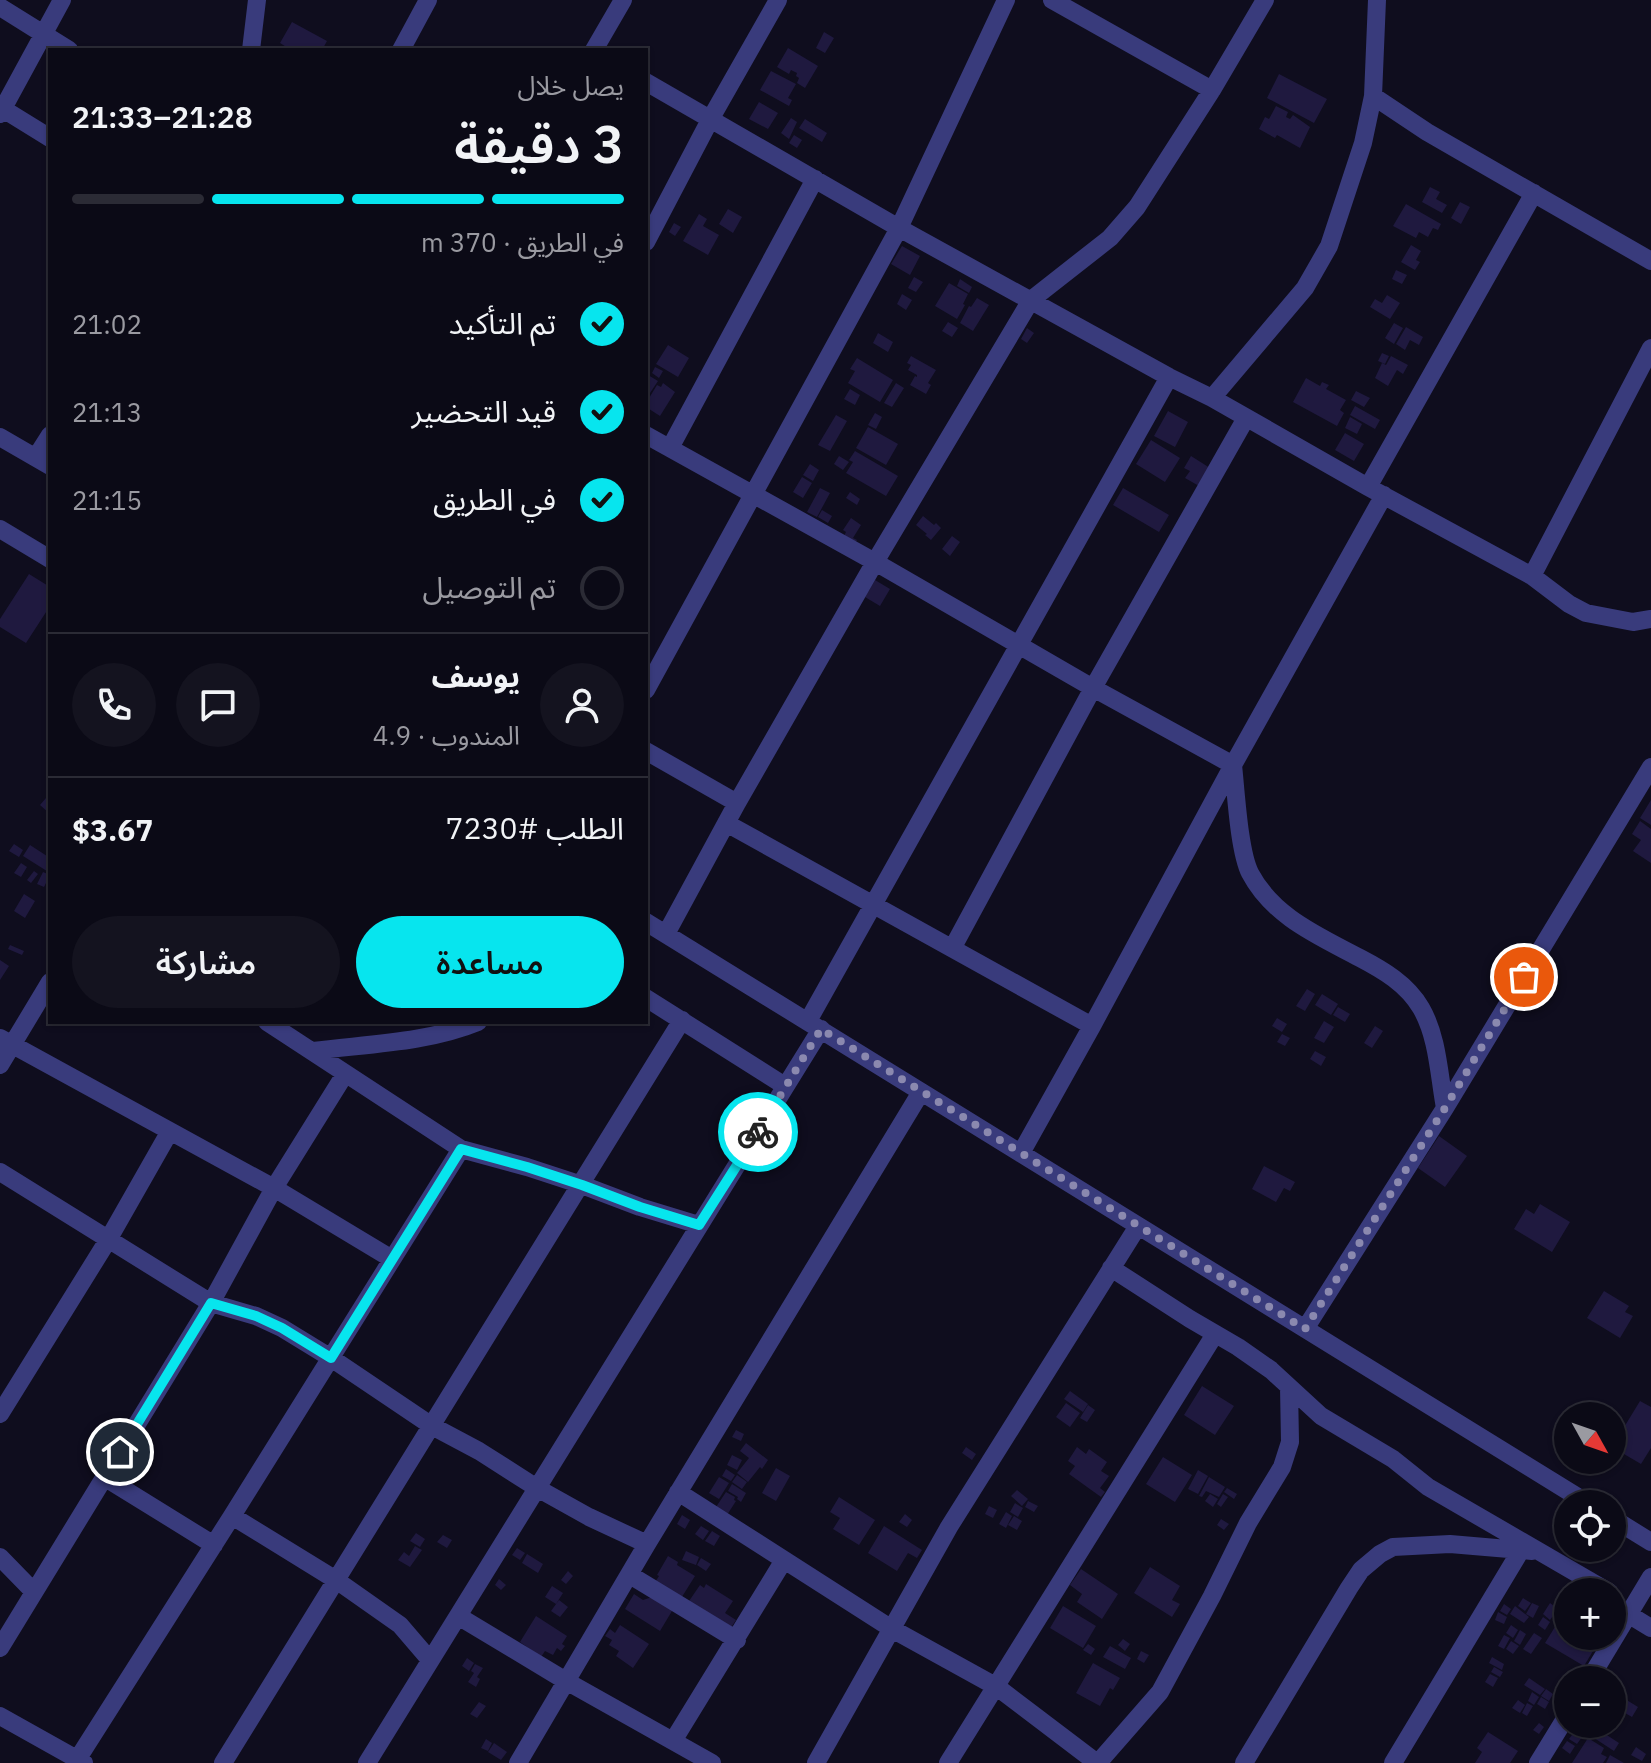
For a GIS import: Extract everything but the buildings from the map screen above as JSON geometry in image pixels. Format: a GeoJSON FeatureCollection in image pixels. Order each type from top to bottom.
{"type":"FeatureCollection","features":[{"type":"Feature","properties":{"kind":"street"},"geometry":{"type":"LineString","coordinates":[[48,137],[1,111],[62,0]]}},
{"type":"Feature","properties":{"kind":"street"},"geometry":{"type":"LineString","coordinates":[[251,48],[257,0]]}},
{"type":"Feature","properties":{"kind":"street"},"geometry":{"type":"LineString","coordinates":[[402,48],[428,0]]}},
{"type":"Feature","properties":{"kind":"street"},"geometry":{"type":"LineString","coordinates":[[595,48],[623,0]]}},
{"type":"Feature","properties":{"kind":"street"},"geometry":{"type":"LineString","coordinates":[[648,238],[778,0]]}},
{"type":"Feature","properties":{"kind":"street"},"geometry":{"type":"LineString","coordinates":[[648,686],[899,228],[1006,0]]}},
{"type":"Feature","properties":{"kind":"street"},"geometry":{"type":"LineString","coordinates":[[1052,0],[1212,90]]}},
{"type":"Feature","properties":{"kind":"street"},"geometry":{"type":"LineString","coordinates":[[666,934],[875,562],[1031,300],[1096,250],[1117,230],[1151,187],[1265,0]]}},
{"type":"Feature","properties":{"kind":"street"},"geometry":{"type":"LineString","coordinates":[[1212,398],[1305,288],[1329,246],[1363,143],[1373,96],[1377,0]]}},
{"type":"Feature","properties":{"kind":"street"},"geometry":{"type":"LineString","coordinates":[[0,7],[66,48]]}},
{"type":"Feature","properties":{"kind":"street"},"geometry":{"type":"LineString","coordinates":[[648,83],[899,228],[1532,576],[1569,604],[1586,613],[1633,622],[1651,619]]}},
{"type":"Feature","properties":{"kind":"street"},"geometry":{"type":"LineString","coordinates":[[1373,96],[1427,132],[1651,261]]}},
{"type":"Feature","properties":{"kind":"street"},"geometry":{"type":"LineString","coordinates":[[670,448],[815,179]]}},
{"type":"Feature","properties":{"kind":"street"},"geometry":{"type":"LineString","coordinates":[[1021,1153],[1233,765],[1534,193]]}},
{"type":"Feature","properties":{"kind":"street"},"geometry":{"type":"LineString","coordinates":[[1532,576],[1651,348]]}},
{"type":"Feature","properties":{"kind":"street"},"geometry":{"type":"LineString","coordinates":[[367,1763],[785,1086],[874,904],[1169,377]]}},
{"type":"Feature","properties":{"kind":"street"},"geometry":{"type":"LineString","coordinates":[[953,947],[1093,688],[1246,418]]}},
{"type":"Feature","properties":{"kind":"street"},"geometry":{"type":"LineString","coordinates":[[648,436],[1233,765]]}},
{"type":"Feature","properties":{"kind":"street"},"geometry":{"type":"LineString","coordinates":[[0,437],[43,461]]}},
{"type":"Feature","properties":{"kind":"street"},"geometry":{"type":"LineString","coordinates":[[0,529],[48,558]]}},
{"type":"Feature","properties":{"kind":"street"},"geometry":{"type":"LineString","coordinates":[[648,752],[737,803]]}},
{"type":"Feature","properties":{"kind":"street"},"geometry":{"type":"LineString","coordinates":[[1233,765],[1243,850],[1249,872],[1285,915],[1400,982],[1420,1007],[1432,1037],[1445,1108]]}},
{"type":"Feature","properties":{"kind":"street"},"geometry":{"type":"LineString","coordinates":[[1305,1329],[1445,1108],[1651,767]]}},
{"type":"Feature","properties":{"kind":"street"},"geometry":{"type":"LineString","coordinates":[[726,823],[1092,1026]]}},
{"type":"Feature","properties":{"kind":"street"},"geometry":{"type":"LineString","coordinates":[[648,923],[1566,1490]]}},
{"type":"Feature","properties":{"kind":"street"},"geometry":{"type":"LineString","coordinates":[[0,1065],[6,1041],[48,985]]}},
{"type":"Feature","properties":{"kind":"street"},"geometry":{"type":"LineString","coordinates":[[648,999],[785,1086]]}},
{"type":"Feature","properties":{"kind":"street"},"geometry":{"type":"LineString","coordinates":[[229,1761],[336,1580],[682,1020]]}},
{"type":"Feature","properties":{"kind":"street"},"geometry":{"type":"LineString","coordinates":[[270,1024],[461,1149],[527,1167],[699,1225]]}},
{"type":"Feature","properties":{"kind":"street"},"geometry":{"type":"LineString","coordinates":[[313,1051],[411,1039],[473,1024]]}},
{"type":"Feature","properties":{"kind":"street"},"geometry":{"type":"LineString","coordinates":[[6,1041],[274,1188],[392,1259]]}},
{"type":"Feature","properties":{"kind":"street"},"geometry":{"type":"LineString","coordinates":[[0,1648],[211,1303],[274,1188],[345,1074]]}},
{"type":"Feature","properties":{"kind":"street"},"geometry":{"type":"LineString","coordinates":[[518,1763],[921,1092]]}},
{"type":"Feature","properties":{"kind":"street"},"geometry":{"type":"LineString","coordinates":[[0,1414],[108,1240],[170,1131]]}},
{"type":"Feature","properties":{"kind":"street"},"geometry":{"type":"LineString","coordinates":[[0,1716],[79,1762],[461,1149]]}},
{"type":"Feature","properties":{"kind":"street"},"geometry":{"type":"LineString","coordinates":[[0,1172],[211,1303],[256,1316],[282,1328],[432,1426],[490,1457],[537,1488],[647,1544]]}},
{"type":"Feature","properties":{"kind":"street"},"geometry":{"type":"LineString","coordinates":[[816,1763],[949,1527],[1138,1226]]}},
{"type":"Feature","properties":{"kind":"street"},"geometry":{"type":"LineString","coordinates":[[1111,1268],[1238,1347],[1271,1370],[1321,1416],[1393,1459],[1428,1487],[1584,1578]]}},
{"type":"Feature","properties":{"kind":"street"},"geometry":{"type":"LineString","coordinates":[[948,1763],[1215,1334]]}},
{"type":"Feature","properties":{"kind":"street"},"geometry":{"type":"LineString","coordinates":[[678,1492],[892,1629],[997,1687],[1098,1763],[1160,1692],[1248,1523],[1282,1467],[1290,1442],[1289,1387]]}},
{"type":"Feature","properties":{"kind":"street"},"geometry":{"type":"LineString","coordinates":[[104,1477],[214,1545]]}},
{"type":"Feature","properties":{"kind":"street"},"geometry":{"type":"LineString","coordinates":[[232,1516],[336,1580],[400,1625],[430,1660]]}},
{"type":"Feature","properties":{"kind":"street"},"geometry":{"type":"LineString","coordinates":[[1626,1527],[1651,1542]]}},
{"type":"Feature","properties":{"kind":"street"},"geometry":{"type":"LineString","coordinates":[[1244,1763],[1349,1588],[1361,1570],[1380,1554],[1393,1547],[1450,1544],[1540,1552]]}},
{"type":"Feature","properties":{"kind":"street"},"geometry":{"type":"LineString","coordinates":[[1393,1763],[1521,1550]]}},
{"type":"Feature","properties":{"kind":"street"},"geometry":{"type":"LineString","coordinates":[[0,1557],[34,1592]]}},
{"type":"Feature","properties":{"kind":"street"},"geometry":{"type":"LineString","coordinates":[[673,1741],[784,1560]]}},
{"type":"Feature","properties":{"kind":"street"},"geometry":{"type":"LineString","coordinates":[[630,1575],[737,1640]]}},
{"type":"Feature","properties":{"kind":"street"},"geometry":{"type":"LineString","coordinates":[[1597,1666],[1651,1577]]}},
{"type":"Feature","properties":{"kind":"street"},"geometry":{"type":"LineString","coordinates":[[1626,1606],[1651,1628]]}},
{"type":"Feature","properties":{"kind":"street"},"geometry":{"type":"LineString","coordinates":[[458,1616],[712,1763]]}},
{"type":"Feature","properties":{"kind":"street"},"geometry":{"type":"LineString","coordinates":[[1544,1758],[1555,1738]]}},
{"type":"Feature","properties":{"kind":"way so far"},"geometry":{"type":"LineString","coordinates":[[758,1132],[821,1029],[1305,1329],[1524,977]]}},
{"type":"Feature","properties":{"kind":"route"},"geometry":{"type":"LineString","coordinates":[[120,1452],[211,1303],[256,1316],[331,1358],[461,1149],[527,1167],[699,1225],[758,1132]]}}]}
